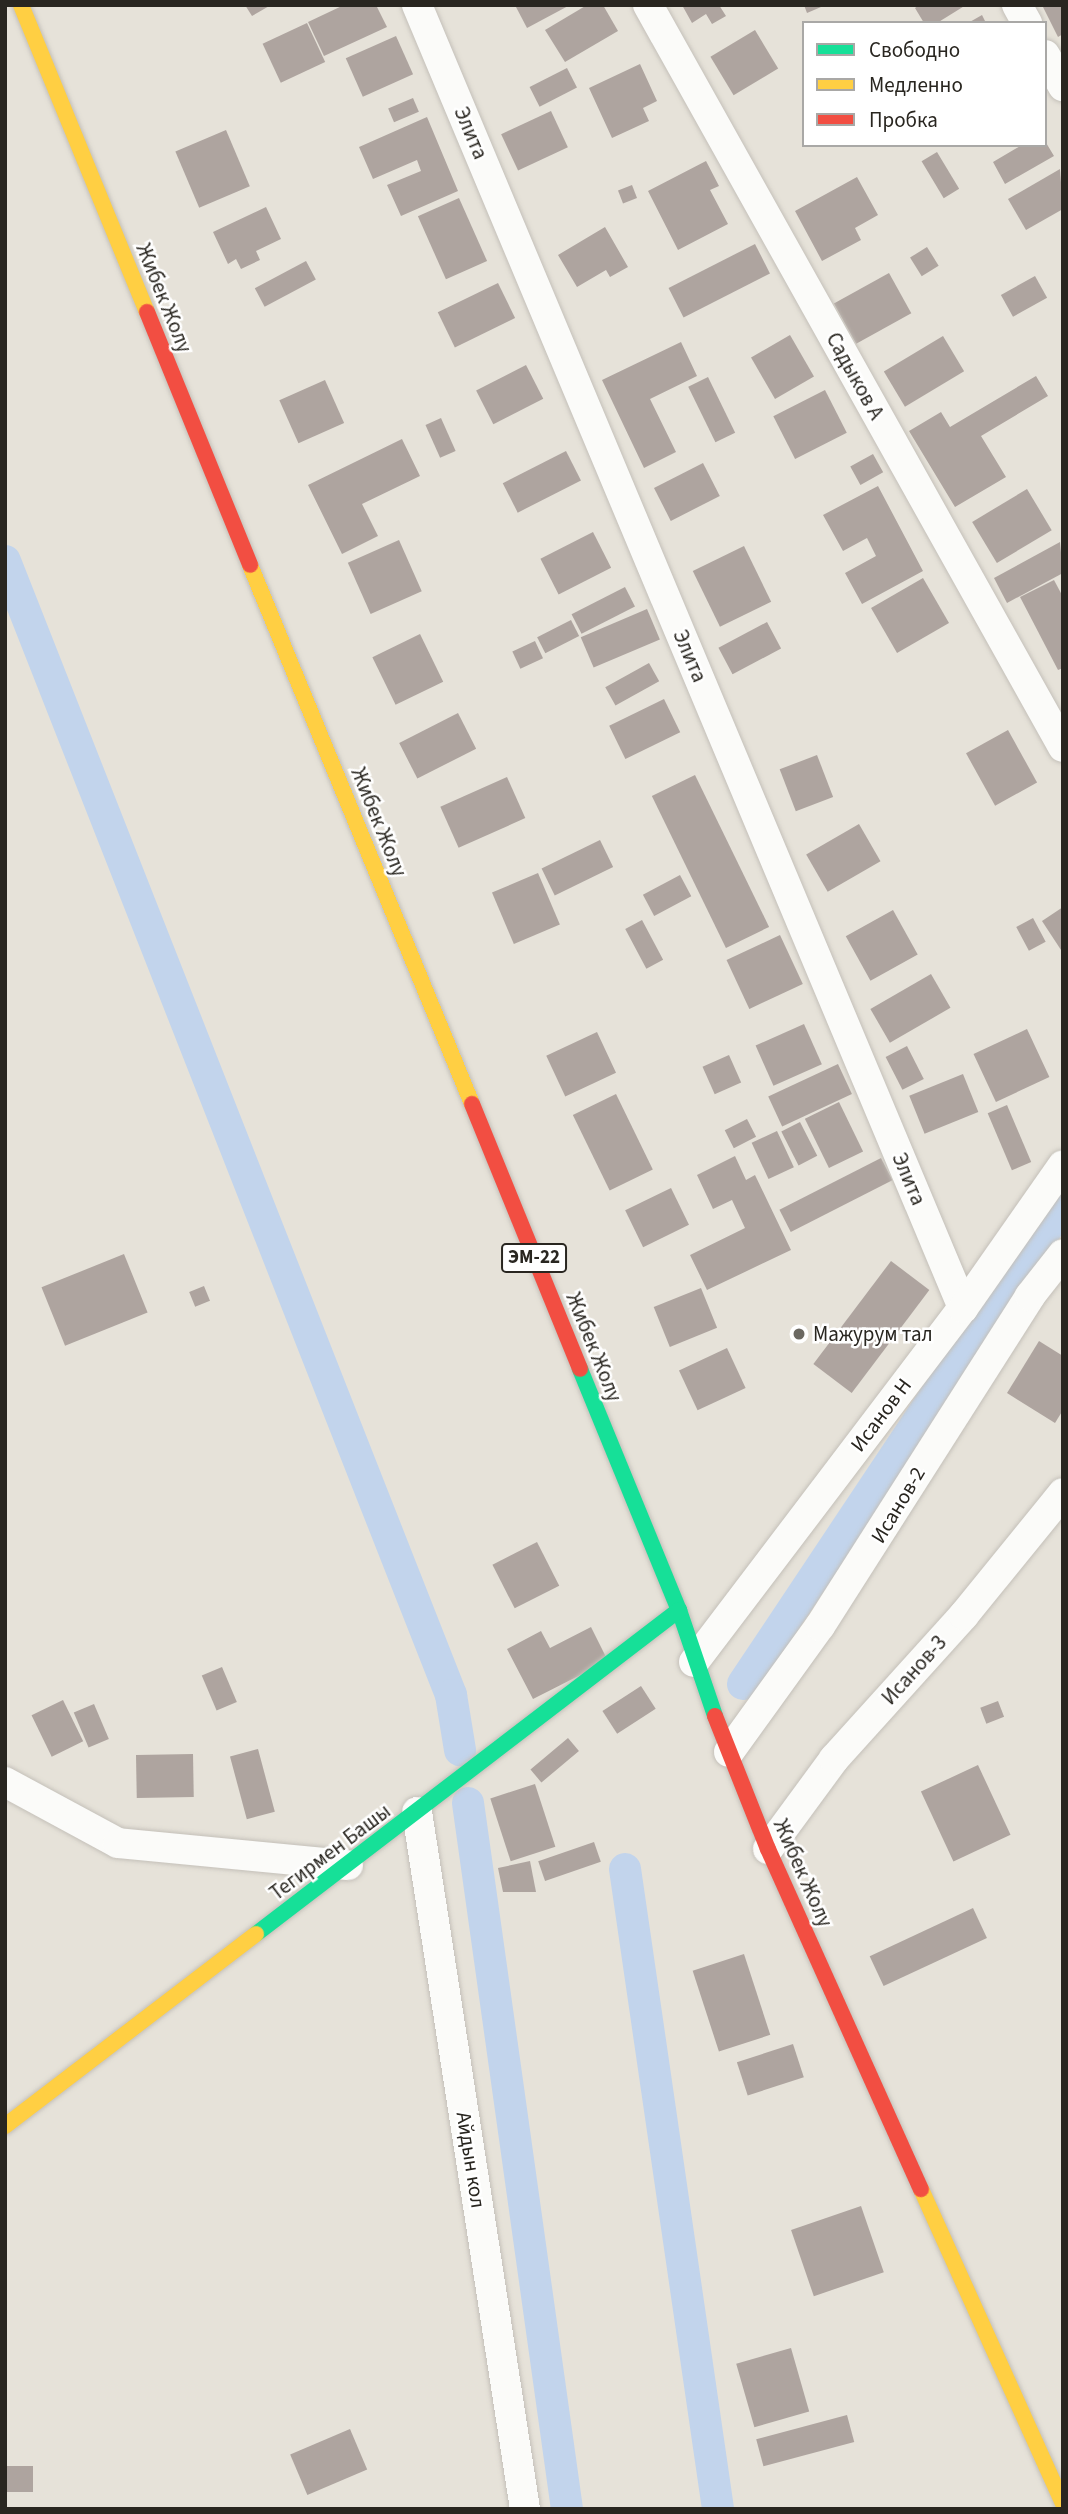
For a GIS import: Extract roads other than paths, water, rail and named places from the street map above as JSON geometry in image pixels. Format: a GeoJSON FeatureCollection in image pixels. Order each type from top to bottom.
{"type":"FeatureCollection","features":[{"type":"Feature","properties":{"kind":"main road","name":"Жибек Жолу"},"geometry":{"type":"LineString","coordinates":[[21,5],[679,1610],[694,1662],[768,1849],[1063,2503]]}},
{"type":"Feature","properties":{"kind":"main road","name":"Тегирмен Башы"},"geometry":{"type":"LineString","coordinates":[[5,2126],[679,1610]]}},
{"type":"Feature","properties":{"kind":"street","name":"Элита"},"geometry":{"type":"LineString","coordinates":[[417,5],[963,1307]]}},
{"type":"Feature","properties":{"kind":"street","name":"Садыков А"},"geometry":{"type":"LineString","coordinates":[[648,5],[1063,747]]}},
{"type":"Feature","properties":{"kind":"street"},"geometry":{"type":"LineString","coordinates":[[1017,5],[1026,21]]}},
{"type":"Feature","properties":{"kind":"street"},"geometry":{"type":"LineString","coordinates":[[1047,58],[1063,86]]}},
{"type":"Feature","properties":{"kind":"street","name":"Исанов Н"},"geometry":{"type":"LineString","coordinates":[[694,1662],[963,1307],[1063,1165]]}},
{"type":"Feature","properties":{"kind":"street","name":"Исанов-2"},"geometry":{"type":"LineString","coordinates":[[729,1752],[827,1615],[1030,1296],[1063,1254]]}},
{"type":"Feature","properties":{"kind":"street","name":"Исанов-3"},"geometry":{"type":"LineString","coordinates":[[768,1849],[834,1759],[964,1615],[1063,1493]]}},
{"type":"Feature","properties":{"kind":"street"},"geometry":{"type":"LineString","coordinates":[[5,1782],[118,1843],[348,1865]]}},
{"type":"Feature","properties":{"kind":"street","name":"Айдын кол"},"geometry":{"type":"LineString","coordinates":[[417,1812],[525,2509]]}},
{"type":"Feature","properties":{"kind":"waterway"},"geometry":{"type":"LineString","coordinates":[[5,561],[451,1695],[460,1750]]}},
{"type":"Feature","properties":{"kind":"waterway"},"geometry":{"type":"LineString","coordinates":[[743,1684],[1063,1204]]}},
{"type":"Feature","properties":{"kind":"waterway"},"geometry":{"type":"LineString","coordinates":[[468,1803],[567,2509]]}},
{"type":"Feature","properties":{"kind":"waterway"},"geometry":{"type":"LineString","coordinates":[[625,1869],[718,2509]]}},
{"type":"Feature","properties":{"kind":"place","name":"Мажурум тал"},"geometry":{"type":"Point","coordinates":[799,1334]}}]}
